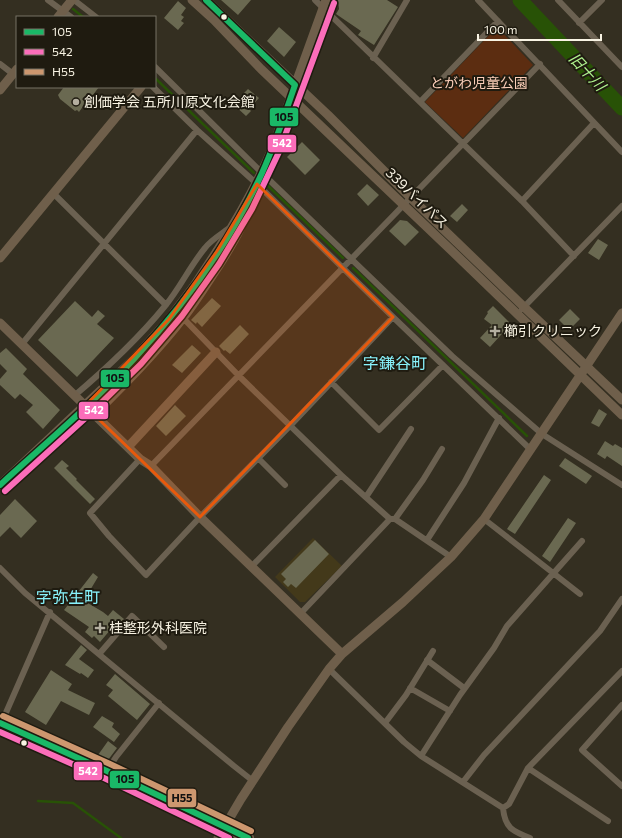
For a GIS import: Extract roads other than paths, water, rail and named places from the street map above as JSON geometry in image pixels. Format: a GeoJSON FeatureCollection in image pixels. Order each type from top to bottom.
{"type":"FeatureCollection","features":[{"type":"Feature","properties":{"kind":"highway"},"geometry":{"type":"LineString","coordinates":[[0,723],[225,826],[248,838]]}},
{"type":"Feature","properties":{"kind":"street"},"geometry":{"type":"LineString","coordinates":[[48,0],[60,14],[73,0],[95,16]]}},
{"type":"Feature","properties":{"kind":"street","name":"339バイパス"},"geometry":{"type":"LineString","coordinates":[[192,0],[261,69],[407,201],[517,314],[622,415]]}},
{"type":"Feature","properties":{"kind":"street"},"geometry":{"type":"LineString","coordinates":[[206,0],[328,115],[407,201],[524,307],[622,400]]}},
{"type":"Feature","properties":{"kind":"street"},"geometry":{"type":"LineString","coordinates":[[315,0],[324,4],[374,58],[522,201],[574,256]]}},
{"type":"Feature","properties":{"kind":"street"},"geometry":{"type":"LineString","coordinates":[[374,58],[407,0]]}},
{"type":"Feature","properties":{"kind":"street"},"geometry":{"type":"LineString","coordinates":[[478,0],[622,152]]}},
{"type":"Feature","properties":{"kind":"street"},"geometry":{"type":"LineString","coordinates":[[558,0],[622,68]]}},
{"type":"Feature","properties":{"kind":"street"},"geometry":{"type":"LineString","coordinates":[[579,23],[602,0]]}},
{"type":"Feature","properties":{"kind":"street"},"geometry":{"type":"LineString","coordinates":[[0,485],[134,359],[169,319],[194,286],[232,227],[262,173],[324,4]]}},
{"type":"Feature","properties":{"kind":"street"},"geometry":{"type":"LineString","coordinates":[[420,102],[498,21]]}},
{"type":"Feature","properties":{"kind":"street"},"geometry":{"type":"LineString","coordinates":[[0,64],[15,71],[0,90]]}},
{"type":"Feature","properties":{"kind":"street"},"geometry":{"type":"LineString","coordinates":[[151,466],[540,64]]}},
{"type":"Feature","properties":{"kind":"street"},"geometry":{"type":"LineString","coordinates":[[156,68],[262,173],[452,356],[542,434],[622,485]]}},
{"type":"Feature","properties":{"kind":"street"},"geometry":{"type":"LineString","coordinates":[[0,258],[140,88]]}},
{"type":"Feature","properties":{"kind":"street"},"geometry":{"type":"LineString","coordinates":[[154,88],[256,184],[531,450]]}},
{"type":"Feature","properties":{"kind":"street"},"geometry":{"type":"LineString","coordinates":[[522,201],[594,123]]}},
{"type":"Feature","properties":{"kind":"street"},"geometry":{"type":"LineString","coordinates":[[22,344],[197,130]]}},
{"type":"Feature","properties":{"kind":"street"},"geometry":{"type":"LineString","coordinates":[[54,194],[166,305]]}},
{"type":"Feature","properties":{"kind":"street"},"geometry":{"type":"LineString","coordinates":[[96,415],[154,355],[203,294],[243,227],[250,207],[251,195]]}},
{"type":"Feature","properties":{"kind":"street"},"geometry":{"type":"LineString","coordinates":[[517,314],[622,206]]}},
{"type":"Feature","properties":{"kind":"street"},"geometry":{"type":"LineString","coordinates":[[74,396],[135,340],[166,305],[205,248],[214,239],[232,227]]}},
{"type":"Feature","properties":{"kind":"street"},"geometry":{"type":"LineString","coordinates":[[218,838],[253,780],[329,669],[342,654],[403,602],[451,557],[484,519],[622,313]]}},
{"type":"Feature","properties":{"kind":"street"},"geometry":{"type":"LineString","coordinates":[[140,458],[90,513],[109,536],[146,575],[393,317]]}},
{"type":"Feature","properties":{"kind":"street"},"geometry":{"type":"LineString","coordinates":[[184,319],[239,376],[341,475],[392,519],[427,540],[451,557]]}},
{"type":"Feature","properties":{"kind":"street"},"geometry":{"type":"LineString","coordinates":[[0,323],[74,396],[96,415],[140,458],[151,466],[200,517],[342,654]]}},
{"type":"Feature","properties":{"kind":"street"},"geometry":{"type":"LineString","coordinates":[[128,447],[216,352]]}},
{"type":"Feature","properties":{"kind":"street"},"geometry":{"type":"LineString","coordinates":[[331,382],[380,430],[443,365]]}},
{"type":"Feature","properties":{"kind":"street"},"geometry":{"type":"LineString","coordinates":[[427,540],[464,483],[498,418]]}},
{"type":"Feature","properties":{"kind":"street"},"geometry":{"type":"LineString","coordinates":[[366,497],[412,429]]}},
{"type":"Feature","properties":{"kind":"street"},"geometry":{"type":"LineString","coordinates":[[301,613],[392,519],[423,480],[442,449]]}},
{"type":"Feature","properties":{"kind":"street"},"geometry":{"type":"LineString","coordinates":[[258,458],[285,486]]}},
{"type":"Feature","properties":{"kind":"street"},"geometry":{"type":"LineString","coordinates":[[252,566],[341,475]]}},
{"type":"Feature","properties":{"kind":"street"},"geometry":{"type":"LineString","coordinates":[[484,519],[580,594]]}},
{"type":"Feature","properties":{"kind":"street"},"geometry":{"type":"LineString","coordinates":[[421,756],[464,688],[494,648],[507,626],[582,540]]}},
{"type":"Feature","properties":{"kind":"street"},"geometry":{"type":"LineString","coordinates":[[0,568],[25,593],[253,780]]}},
{"type":"Feature","properties":{"kind":"street"},"geometry":{"type":"LineString","coordinates":[[463,782],[484,755],[600,631],[622,600]]}},
{"type":"Feature","properties":{"kind":"street"},"geometry":{"type":"LineString","coordinates":[[0,723],[50,612]]}},
{"type":"Feature","properties":{"kind":"street"},"geometry":{"type":"LineString","coordinates":[[100,653],[132,616],[164,647]]}},
{"type":"Feature","properties":{"kind":"street"},"geometry":{"type":"LineString","coordinates":[[385,723],[410,688],[433,651]]}},
{"type":"Feature","properties":{"kind":"street"},"geometry":{"type":"LineString","coordinates":[[427,660],[464,688]]}},
{"type":"Feature","properties":{"kind":"street"},"geometry":{"type":"LineString","coordinates":[[329,669],[421,756],[503,808]]}},
{"type":"Feature","properties":{"kind":"street"},"geometry":{"type":"LineString","coordinates":[[503,808],[509,804],[528,768],[622,671]]}},
{"type":"Feature","properties":{"kind":"street"},"geometry":{"type":"LineString","coordinates":[[410,688],[450,711]]}},
{"type":"Feature","properties":{"kind":"street"},"geometry":{"type":"LineString","coordinates":[[106,771],[159,703]]}},
{"type":"Feature","properties":{"kind":"street"},"geometry":{"type":"LineString","coordinates":[[622,705],[582,750],[622,786]]}},
{"type":"Feature","properties":{"kind":"street"},"geometry":{"type":"LineString","coordinates":[[528,768],[608,821]]}},
{"type":"Feature","properties":{"kind":"street"},"geometry":{"type":"LineString","coordinates":[[503,808],[504,820],[507,824],[516,833],[530,838]]}},
{"type":"Feature","properties":{"kind":"waterway","name":"旧十川"},"geometry":{"type":"LineString","coordinates":[[520,0],[622,108]]}},
{"type":"Feature","properties":{"kind":"waterway"},"geometry":{"type":"LineString","coordinates":[[73,9],[82,16]]}},
{"type":"Feature","properties":{"kind":"waterway"},"geometry":{"type":"LineString","coordinates":[[156,79],[254,173]]}},
{"type":"Feature","properties":{"kind":"waterway"},"geometry":{"type":"LineString","coordinates":[[265,183],[343,258]]}},
{"type":"Feature","properties":{"kind":"waterway"},"geometry":{"type":"LineString","coordinates":[[353,268],[527,436]]}},
{"type":"Feature","properties":{"kind":"waterway"},"geometry":{"type":"LineString","coordinates":[[38,801],[73,803],[121,838]]}},
{"type":"Feature","properties":{"kind":"place","name":"創価学会 五所川原文化会館"},"geometry":{"type":"Point","coordinates":[76,102]}},
{"type":"Feature","properties":{"kind":"place","name":"櫛引クリニック"},"geometry":{"type":"Point","coordinates":[495,331]}},
{"type":"Feature","properties":{"kind":"place","name":"桂整形外科医院"},"geometry":{"type":"Point","coordinates":[100,628]}},
{"type":"Feature","properties":{"kind":"district","name":"字鎌谷町"},"geometry":{"type":"Point","coordinates":[395,363]}},
{"type":"Feature","properties":{"kind":"district","name":"字弥生町"},"geometry":{"type":"Point","coordinates":[68,597]}},
{"type":"Feature","properties":{"kind":"park label","name":"とがわ児童公園"},"geometry":{"type":"Point","coordinates":[479,83]}}]}
